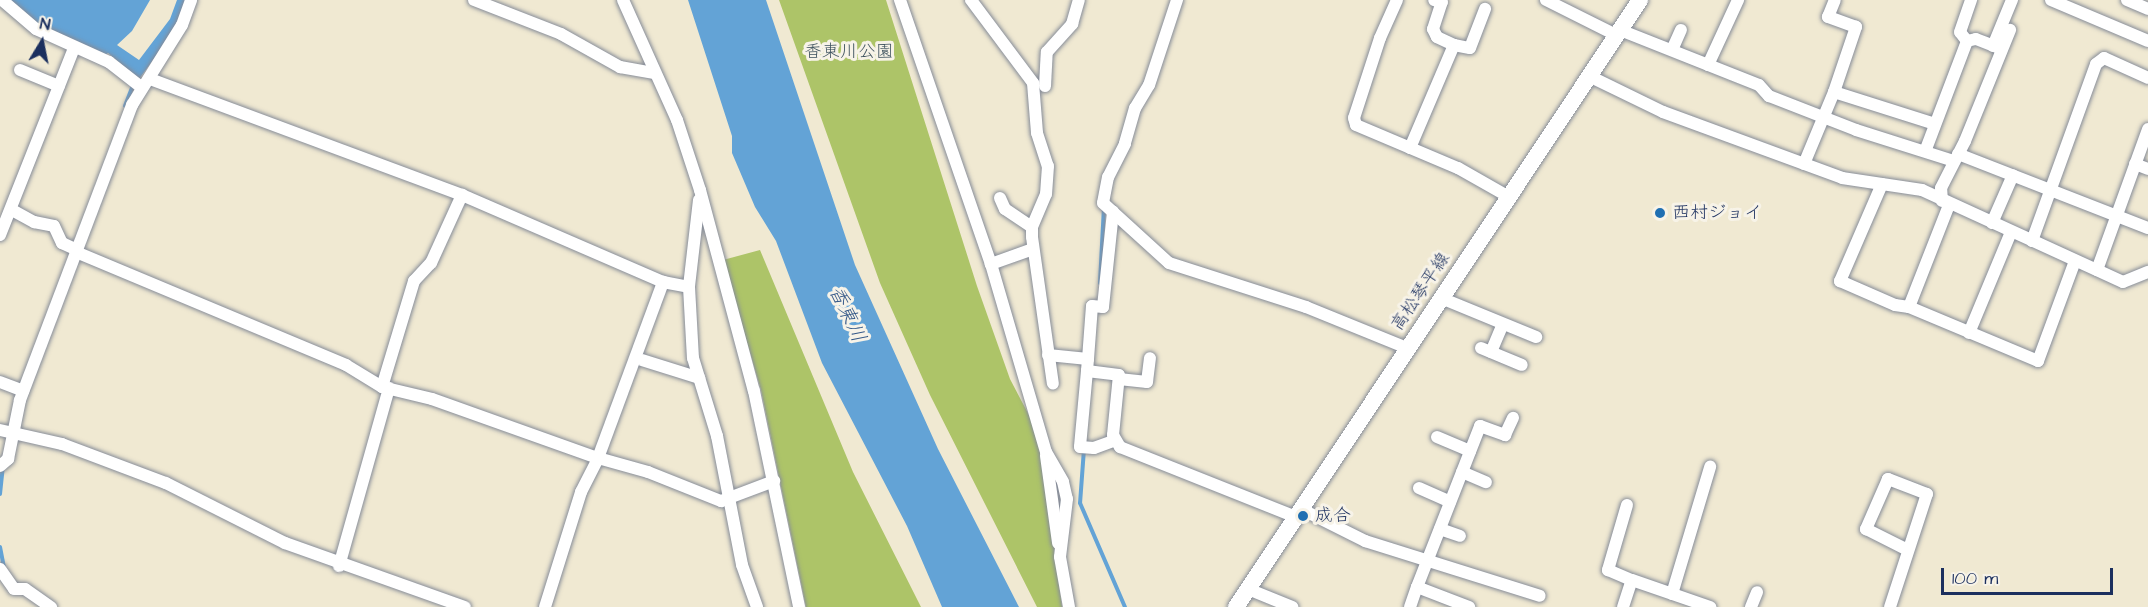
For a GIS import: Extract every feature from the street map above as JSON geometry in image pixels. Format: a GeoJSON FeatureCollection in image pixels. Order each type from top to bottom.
{"type":"FeatureCollection","features":[{"type":"Feature","properties":{"kind":"main road","name":"高松琴平線"},"geometry":{"type":"LineString","coordinates":[[1236,607],[1640,0]]}},
{"type":"Feature","properties":{"kind":"street"},"geometry":{"type":"LineString","coordinates":[[2,0],[36,29],[109,62],[140,82],[462,195],[663,282],[689,287]]}},
{"type":"Feature","properties":{"kind":"street"},"geometry":{"type":"LineString","coordinates":[[2,464],[6,433],[21,390],[140,82],[191,0]]}},
{"type":"Feature","properties":{"kind":"street"},"geometry":{"type":"LineString","coordinates":[[474,0],[543,26],[620,67],[654,73]]}},
{"type":"Feature","properties":{"kind":"street"},"geometry":{"type":"LineString","coordinates":[[623,0],[677,120],[700,190],[754,391],[799,607]]}},
{"type":"Feature","properties":{"kind":"street"},"geometry":{"type":"LineString","coordinates":[[900,0],[991,264],[1046,452],[1063,482],[1067,499],[1060,557],[1069,607]]}},
{"type":"Feature","properties":{"kind":"street"},"geometry":{"type":"LineString","coordinates":[[971,0],[1033,83],[1037,133],[1048,166],[1046,194],[1032,227],[1033,249],[1053,384]]}},
{"type":"Feature","properties":{"kind":"street"},"geometry":{"type":"LineString","coordinates":[[1045,86],[1047,52],[1072,24],[1079,0]]}},
{"type":"Feature","properties":{"kind":"street"},"geometry":{"type":"LineString","coordinates":[[1177,0],[1149,85],[1135,108],[1125,144],[1108,177],[1103,307],[1092,306],[1084,447],[1113,441],[1137,456],[1298,513],[1365,541],[1428,558],[1500,586],[1540,596]]}},
{"type":"Feature","properties":{"kind":"street"},"geometry":{"type":"LineString","coordinates":[[1397,0],[1354,118],[1356,125],[1458,168],[1509,197]]}},
{"type":"Feature","properties":{"kind":"street"},"geometry":{"type":"LineString","coordinates":[[1434,0],[1442,2],[1432,29],[1437,37],[1454,45],[1470,48],[1485,9]]}},
{"type":"Feature","properties":{"kind":"street"},"geometry":{"type":"LineString","coordinates":[[1546,0],[1618,33],[1672,50],[1759,85],[1769,96],[1824,117],[2013,175],[2115,218],[2148,228]]}},
{"type":"Feature","properties":{"kind":"street"},"geometry":{"type":"LineString","coordinates":[[1708,64],[1738,0]]}},
{"type":"Feature","properties":{"kind":"street"},"geometry":{"type":"LineString","coordinates":[[1804,164],[1834,92],[1856,27],[1828,17],[1835,0]]}},
{"type":"Feature","properties":{"kind":"street"},"geometry":{"type":"LineString","coordinates":[[1967,41],[1960,32],[1971,0]]}},
{"type":"Feature","properties":{"kind":"street"},"geometry":{"type":"LineString","coordinates":[[1909,308],[1946,203],[1941,188],[1956,158],[1998,47],[2012,0]]}},
{"type":"Feature","properties":{"kind":"street"},"geometry":{"type":"LineString","coordinates":[[2051,0],[2148,41]]}},
{"type":"Feature","properties":{"kind":"street"},"geometry":{"type":"LineString","coordinates":[[2127,0],[2148,9]]}},
{"type":"Feature","properties":{"kind":"street"},"geometry":{"type":"LineString","coordinates":[[1672,50],[1681,30]]}},
{"type":"Feature","properties":{"kind":"street"},"geometry":{"type":"LineString","coordinates":[[1998,47],[2010,30]]}},
{"type":"Feature","properties":{"kind":"street"},"geometry":{"type":"LineString","coordinates":[[1967,41],[1976,39],[1998,47]]}},
{"type":"Feature","properties":{"kind":"street"},"geometry":{"type":"LineString","coordinates":[[1926,149],[1967,41]]}},
{"type":"Feature","properties":{"kind":"street"},"geometry":{"type":"LineString","coordinates":[[1410,148],[1454,45]]}},
{"type":"Feature","properties":{"kind":"street"},"geometry":{"type":"LineString","coordinates":[[0,235],[12,210],[74,48]]}},
{"type":"Feature","properties":{"kind":"street"},"geometry":{"type":"LineString","coordinates":[[2032,241],[2096,64],[2103,58],[2148,78]]}},
{"type":"Feature","properties":{"kind":"street"},"geometry":{"type":"LineString","coordinates":[[20,70],[59,86]]}},
{"type":"Feature","properties":{"kind":"street"},"geometry":{"type":"LineString","coordinates":[[1589,76],[1663,112],[1842,178],[1922,190],[1946,203],[2123,282],[2148,272]]}},
{"type":"Feature","properties":{"kind":"street"},"geometry":{"type":"LineString","coordinates":[[1834,92],[1935,124]]}},
{"type":"Feature","properties":{"kind":"street"},"geometry":{"type":"LineString","coordinates":[[2097,270],[2148,129]]}},
{"type":"Feature","properties":{"kind":"street"},"geometry":{"type":"LineString","coordinates":[[2135,164],[2148,169]]}},
{"type":"Feature","properties":{"kind":"street"},"geometry":{"type":"LineString","coordinates":[[1992,224],[2013,175]]}},
{"type":"Feature","properties":{"kind":"street"},"geometry":{"type":"LineString","coordinates":[[1882,184],[1840,281],[2038,361],[2076,261]]}},
{"type":"Feature","properties":{"kind":"street"},"geometry":{"type":"LineString","coordinates":[[700,190],[689,287],[693,358],[717,436],[742,565],[757,607]]}},
{"type":"Feature","properties":{"kind":"street"},"geometry":{"type":"LineString","coordinates":[[339,566],[414,281],[431,263],[462,195]]}},
{"type":"Feature","properties":{"kind":"street"},"geometry":{"type":"LineString","coordinates":[[1000,198],[1005,209],[1032,227]]}},
{"type":"Feature","properties":{"kind":"street"},"geometry":{"type":"LineString","coordinates":[[1107,207],[1169,263],[1306,307],[1407,348]]}},
{"type":"Feature","properties":{"kind":"street"},"geometry":{"type":"LineString","coordinates":[[12,210],[34,222],[54,226],[62,243],[74,250],[346,365],[385,388],[443,403],[598,458],[648,472],[721,501],[730,500],[774,481]]}},
{"type":"Feature","properties":{"kind":"street"},"geometry":{"type":"LineString","coordinates":[[1970,333],[2012,232]]}},
{"type":"Feature","properties":{"kind":"street"},"geometry":{"type":"LineString","coordinates":[[991,264],[1033,249]]}},
{"type":"Feature","properties":{"kind":"street"},"geometry":{"type":"LineString","coordinates":[[545,607],[581,492],[598,458],[663,282]]}},
{"type":"Feature","properties":{"kind":"street"},"geometry":{"type":"LineString","coordinates":[[1441,298],[1536,337]]}},
{"type":"Feature","properties":{"kind":"street"},"geometry":{"type":"LineString","coordinates":[[1503,324],[1486,350],[1522,365]]}},
{"type":"Feature","properties":{"kind":"street"},"geometry":{"type":"LineString","coordinates":[[1048,355],[1119,375],[1113,441]]}},
{"type":"Feature","properties":{"kind":"street"},"geometry":{"type":"LineString","coordinates":[[1119,379],[1147,382],[1150,358]]}},
{"type":"Feature","properties":{"kind":"street"},"geometry":{"type":"LineString","coordinates":[[642,360],[699,378]]}},
{"type":"Feature","properties":{"kind":"street"},"geometry":{"type":"LineString","coordinates":[[0,382],[21,390]]}},
{"type":"Feature","properties":{"kind":"street"},"geometry":{"type":"LineString","coordinates":[[1410,607],[1480,426],[1505,435],[1512,418]]}},
{"type":"Feature","properties":{"kind":"street"},"geometry":{"type":"LineString","coordinates":[[6,433],[62,444],[184,490],[285,543],[339,566],[465,607]]}},
{"type":"Feature","properties":{"kind":"street"},"geometry":{"type":"LineString","coordinates":[[1437,438],[1470,451]]}},
{"type":"Feature","properties":{"kind":"street"},"geometry":{"type":"LineString","coordinates":[[1672,594],[1710,467]]}},
{"type":"Feature","properties":{"kind":"street"},"geometry":{"type":"LineString","coordinates":[[1462,472],[1486,482]]}},
{"type":"Feature","properties":{"kind":"street"},"geometry":{"type":"LineString","coordinates":[[1890,607],[1927,494],[1888,479],[1866,529],[1908,550]]}},
{"type":"Feature","properties":{"kind":"street"},"geometry":{"type":"LineString","coordinates":[[1419,488],[1450,502]]}},
{"type":"Feature","properties":{"kind":"street"},"geometry":{"type":"LineString","coordinates":[[1627,505],[1608,570],[1710,607]]}},
{"type":"Feature","properties":{"kind":"street"},"geometry":{"type":"LineString","coordinates":[[1440,529],[1460,536]]}},
{"type":"Feature","properties":{"kind":"street"},"geometry":{"type":"LineString","coordinates":[[0,569],[20,590],[51,607]]}},
{"type":"Feature","properties":{"kind":"street"},"geometry":{"type":"LineString","coordinates":[[1623,607],[1632,580]]}},
{"type":"Feature","properties":{"kind":"street"},"geometry":{"type":"LineString","coordinates":[[1417,587],[1469,607]]}},
{"type":"Feature","properties":{"kind":"street"},"geometry":{"type":"LineString","coordinates":[[1248,588],[1293,607]]}},
{"type":"Feature","properties":{"kind":"street"},"geometry":{"type":"LineString","coordinates":[[1751,607],[1757,592]]}},
{"type":"Feature","properties":{"kind":"green space","name":"香東川公園"},"geometry":{"type":"Polygon","coordinates":[[[779,0],[886,0],[977,286],[1010,379],[1031,419],[1042,459],[1062,607],[1037,607],[930,395],[880,283],[779,0]]]}},
{"type":"Feature","properties":{"kind":"green space"},"geometry":{"type":"Polygon","coordinates":[[[760,250],[853,472],[921,607],[806,607],[761,390],[723,260],[760,250]]]}},
{"type":"Feature","properties":{"kind":"water"},"geometry":{"type":"Polygon","coordinates":[[[10,0],[150,0],[132,31],[117,45],[139,60],[170,19],[177,0],[188,0],[179,25],[139,79],[108,53],[105,55],[48,33],[10,0]]]}},
{"type":"Feature","properties":{"kind":"water","name":"香東川"},"geometry":{"type":"Polygon","coordinates":[[[688,0],[766,0],[855,265],[938,449],[1019,607],[942,607],[907,526],[822,363],[776,241],[755,207],[732,153],[732,136],[688,0]]]}},
{"type":"Feature","properties":{"kind":"waterway"},"geometry":{"type":"LineString","coordinates":[[125,106],[133,85]]}},
{"type":"Feature","properties":{"kind":"waterway"},"geometry":{"type":"LineString","coordinates":[[1100,283],[1104,207]]}},
{"type":"Feature","properties":{"kind":"waterway"},"geometry":{"type":"LineString","coordinates":[[1084,449],[1080,503],[1125,607]]}},
{"type":"Feature","properties":{"kind":"waterway"},"geometry":{"type":"LineString","coordinates":[[0,494],[3,467]]}},
{"type":"Feature","properties":{"kind":"waterway"},"geometry":{"type":"LineString","coordinates":[[0,547],[4,567]]}},
{"type":"Feature","properties":{"kind":"place","name":"西村ジョイ"},"geometry":{"type":"Point","coordinates":[1660,213]}},
{"type":"Feature","properties":{"kind":"place","name":"成合"},"geometry":{"type":"Point","coordinates":[1303,516]}}]}
